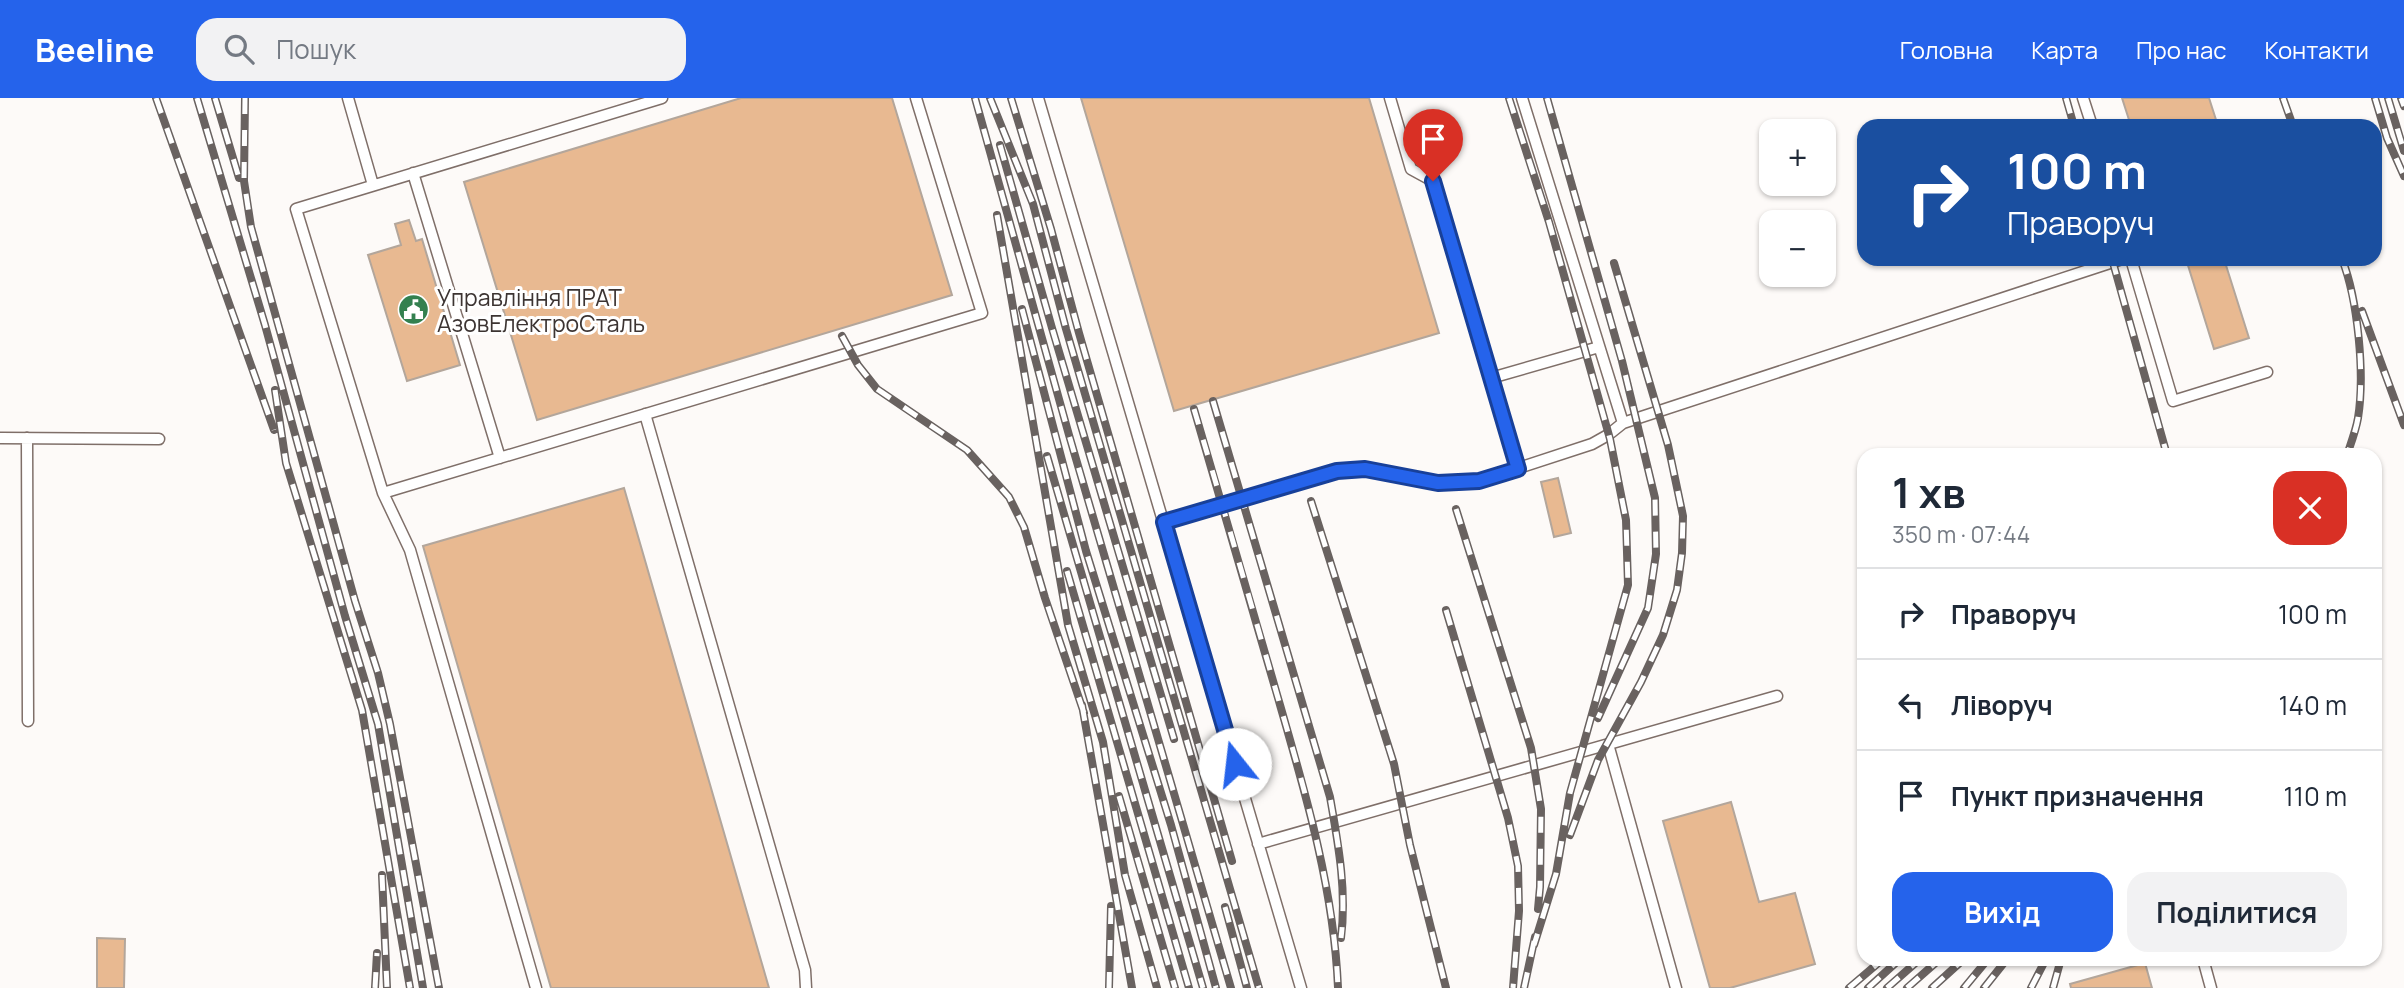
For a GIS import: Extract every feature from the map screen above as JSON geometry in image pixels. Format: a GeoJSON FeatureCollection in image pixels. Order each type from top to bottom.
{"type":"FeatureCollection","features":[{"type":"Feature","properties":{"kind":"lane"},"geometry":{"type":"LineString","coordinates":[[348,98],[373,185]]}},
{"type":"Feature","properties":{"kind":"lane"},"geometry":{"type":"LineString","coordinates":[[536,988],[410,551],[383,493],[296,208],[662,98]]}},
{"type":"Feature","properties":{"kind":"lane"},"geometry":{"type":"LineString","coordinates":[[383,493],[982,313],[916,98]]}},
{"type":"Feature","properties":{"kind":"lane"},"geometry":{"type":"LineString","coordinates":[[1038,98],[1301,988]]}},
{"type":"Feature","properties":{"kind":"lane"},"geometry":{"type":"LineString","coordinates":[[1390,98],[1410,169],[1433,181],[1518,469]]}},
{"type":"Feature","properties":{"kind":"lane"},"geometry":{"type":"LineString","coordinates":[[1522,98],[1623,423]]}},
{"type":"Feature","properties":{"kind":"lane"},"geometry":{"type":"LineString","coordinates":[[2083,98],[2090,119]]}},
{"type":"Feature","properties":{"kind":"lane"},"geometry":{"type":"LineString","coordinates":[[413,173],[500,458]]}},
{"type":"Feature","properties":{"kind":"lane"},"geometry":{"type":"LineString","coordinates":[[1164,522],[1337,471],[1365,469],[1438,483],[1479,481],[1592,444],[1623,423],[2101,266]]}},
{"type":"Feature","properties":{"kind":"lane"},"geometry":{"type":"LineString","coordinates":[[2133,266],[2173,401],[2267,373]]}},
{"type":"Feature","properties":{"kind":"lane"},"geometry":{"type":"LineString","coordinates":[[1491,378],[1599,347]]}},
{"type":"Feature","properties":{"kind":"lane"},"geometry":{"type":"LineString","coordinates":[[645,414],[805,970],[806,988]]}},
{"type":"Feature","properties":{"kind":"lane"},"geometry":{"type":"LineString","coordinates":[[0,438],[159,439]]}},
{"type":"Feature","properties":{"kind":"lane"},"geometry":{"type":"LineString","coordinates":[[27,438],[28,721]]}},
{"type":"Feature","properties":{"kind":"lane"},"geometry":{"type":"LineString","coordinates":[[1258,844],[1777,696]]}},
{"type":"Feature","properties":{"kind":"lane"},"geometry":{"type":"LineString","coordinates":[[1608,744],[1676,988]]}},
{"type":"Feature","properties":{"kind":"lane"},"geometry":{"type":"LineString","coordinates":[[2205,966],[2211,988]]}},
{"type":"Feature","properties":{"kind":"building"},"geometry":{"type":"Polygon","coordinates":[[[741,98],[892,98],[952,295],[537,420],[464,182],[741,98]]]}},
{"type":"Feature","properties":{"kind":"building"},"geometry":{"type":"Polygon","coordinates":[[[1081,98],[1369,98],[1439,333],[1174,411],[1081,98]]]}},
{"type":"Feature","properties":{"kind":"building"},"geometry":{"type":"Polygon","coordinates":[[[2122,98],[2209,98],[2216,119],[2129,119],[2122,98]]]}},
{"type":"Feature","properties":{"kind":"building"},"geometry":{"type":"Polygon","coordinates":[[[409,220],[416,241],[422,239],[460,365],[407,381],[368,255],[401,245],[395,224],[409,220]]]}},
{"type":"Feature","properties":{"kind":"building"},"geometry":{"type":"Polygon","coordinates":[[[2188,266],[2226,266],[2249,338],[2214,349],[2188,266]]]}},
{"type":"Feature","properties":{"kind":"building"},"geometry":{"type":"Polygon","coordinates":[[[1558,478],[1571,533],[1554,537],[1541,482],[1558,478]]]}},
{"type":"Feature","properties":{"kind":"building"},"geometry":{"type":"Polygon","coordinates":[[[624,488],[769,988],[551,988],[423,546],[624,488]]]}},
{"type":"Feature","properties":{"kind":"building"},"geometry":{"type":"Polygon","coordinates":[[[1731,802],[1759,902],[1795,893],[1815,964],[1730,988],[1710,988],[1663,821],[1731,802]]]}},
{"type":"Feature","properties":{"kind":"building"},"geometry":{"type":"Polygon","coordinates":[[[97,938],[125,939],[124,988],[97,988],[97,938]]]}},
{"type":"Feature","properties":{"kind":"building"},"geometry":{"type":"Polygon","coordinates":[[[2134,966],[2146,966],[2152,988],[2071,988],[2070,984],[2134,966]]]}},
{"type":"Feature","properties":{"kind":"railway"},"geometry":{"type":"LineString","coordinates":[[156,98],[274,430]]}},
{"type":"Feature","properties":{"kind":"railway"},"geometry":{"type":"LineString","coordinates":[[197,98],[265,325],[345,616],[378,724],[423,988]]}},
{"type":"Feature","properties":{"kind":"railway"},"geometry":{"type":"LineString","coordinates":[[215,98],[239,178]]}},
{"type":"Feature","properties":{"kind":"railway"},"geometry":{"type":"LineString","coordinates":[[245,98],[244,181],[251,227],[355,601],[378,673],[439,988]]}},
{"type":"Feature","properties":{"kind":"railway"},"geometry":{"type":"LineString","coordinates":[[975,98],[1069,435],[1231,988]]}},
{"type":"Feature","properties":{"kind":"railway"},"geometry":{"type":"LineString","coordinates":[[990,98],[1033,204],[1066,329],[1259,988]]}},
{"type":"Feature","properties":{"kind":"railway"},"geometry":{"type":"LineString","coordinates":[[1011,98],[1232,861]]}},
{"type":"Feature","properties":{"kind":"railway"},"geometry":{"type":"LineString","coordinates":[[1509,98],[1549,222],[1610,439],[1626,520],[1628,585],[1570,793],[1556,874],[1534,945]]}},
{"type":"Feature","properties":{"kind":"railway"},"geometry":{"type":"LineString","coordinates":[[1547,98],[1622,361],[1655,498],[1656,554],[1648,608],[1598,718]]}},
{"type":"Feature","properties":{"kind":"railway"},"geometry":{"type":"LineString","coordinates":[[2066,98],[2072,119]]}},
{"type":"Feature","properties":{"kind":"railway"},"geometry":{"type":"LineString","coordinates":[[2283,98],[2290,119]]}},
{"type":"Feature","properties":{"kind":"railway"},"geometry":{"type":"LineString","coordinates":[[2375,98],[2381,119]]}},
{"type":"Feature","properties":{"kind":"railway"},"geometry":{"type":"LineString","coordinates":[[2388,98],[2404,151]]}},
{"type":"Feature","properties":{"kind":"railway"},"geometry":{"type":"LineString","coordinates":[[2401,98],[2404,106]]}},
{"type":"Feature","properties":{"kind":"railway"},"geometry":{"type":"LineString","coordinates":[[2382,121],[2404,176]]}},
{"type":"Feature","properties":{"kind":"railway"},"geometry":{"type":"LineString","coordinates":[[1000,145],[1174,739]]}},
{"type":"Feature","properties":{"kind":"railway"},"geometry":{"type":"LineString","coordinates":[[997,215],[1068,625],[1103,742],[1125,875],[1157,988]]}},
{"type":"Feature","properties":{"kind":"railway"},"geometry":{"type":"LineString","coordinates":[[1570,835],[1598,760],[1641,682],[1663,635],[1677,590],[1682,553],[1683,516],[1668,445],[1614,263]]}},
{"type":"Feature","properties":{"kind":"railway"},"geometry":{"type":"LineString","coordinates":[[2114,266],[2165,448]]}},
{"type":"Feature","properties":{"kind":"railway"},"geometry":{"type":"LineString","coordinates":[[2344,266],[2356,316],[2361,380],[2358,418],[2349,448]]}},
{"type":"Feature","properties":{"kind":"railway"},"geometry":{"type":"LineString","coordinates":[[1022,309],[1086,551],[1171,825],[1216,988]]}},
{"type":"Feature","properties":{"kind":"railway"},"geometry":{"type":"LineString","coordinates":[[2362,311],[2404,425]]}},
{"type":"Feature","properties":{"kind":"railway"},"geometry":{"type":"LineString","coordinates":[[842,336],[858,365],[877,389],[967,450],[1009,497],[1024,527],[1084,713]]}},
{"type":"Feature","properties":{"kind":"railway"},"geometry":{"type":"LineString","coordinates":[[275,390],[286,463],[362,710],[410,988]]}},
{"type":"Feature","properties":{"kind":"railway"},"geometry":{"type":"LineString","coordinates":[[1213,401],[1330,797],[1342,884],[1341,938]]}},
{"type":"Feature","properties":{"kind":"railway"},"geometry":{"type":"LineString","coordinates":[[1194,409],[1307,801],[1331,913],[1338,988]]}},
{"type":"Feature","properties":{"kind":"railway"},"geometry":{"type":"LineString","coordinates":[[1047,456],[1203,988]]}},
{"type":"Feature","properties":{"kind":"railway"},"geometry":{"type":"LineString","coordinates":[[1311,501],[1394,764],[1410,845],[1446,988]]}},
{"type":"Feature","properties":{"kind":"railway"},"geometry":{"type":"LineString","coordinates":[[1456,509],[1531,748],[1541,809],[1538,909]]}},
{"type":"Feature","properties":{"kind":"railway"},"geometry":{"type":"LineString","coordinates":[[1067,571],[1189,988]]}},
{"type":"Feature","properties":{"kind":"railway"},"geometry":{"type":"LineString","coordinates":[[1446,610],[1508,818],[1518,866],[1519,911],[1513,988]]}},
{"type":"Feature","properties":{"kind":"railway"},"geometry":{"type":"LineString","coordinates":[[1082,705],[1132,988]]}},
{"type":"Feature","properties":{"kind":"railway"},"geometry":{"type":"LineString","coordinates":[[1119,796],[1175,988]]}},
{"type":"Feature","properties":{"kind":"railway"},"geometry":{"type":"LineString","coordinates":[[382,875],[387,988]]}},
{"type":"Feature","properties":{"kind":"railway"},"geometry":{"type":"LineString","coordinates":[[1109,988],[1111,906]]}},
{"type":"Feature","properties":{"kind":"railway"},"geometry":{"type":"LineString","coordinates":[[1225,907],[1247,988]]}},
{"type":"Feature","properties":{"kind":"railway"},"geometry":{"type":"LineString","coordinates":[[1524,988],[1535,937]]}},
{"type":"Feature","properties":{"kind":"railway"},"geometry":{"type":"LineString","coordinates":[[375,988],[377,953]]}},
{"type":"Feature","properties":{"kind":"railway"},"geometry":{"type":"LineString","coordinates":[[1849,988],[1875,966]]}},
{"type":"Feature","properties":{"kind":"railway"},"geometry":{"type":"LineString","coordinates":[[1868,988],[1892,966]]}},
{"type":"Feature","properties":{"kind":"railway"},"geometry":{"type":"LineString","coordinates":[[1887,988],[1912,966]]}},
{"type":"Feature","properties":{"kind":"railway"},"geometry":{"type":"LineString","coordinates":[[1907,988],[1932,966]]}},
{"type":"Feature","properties":{"kind":"railway"},"geometry":{"type":"LineString","coordinates":[[1932,988],[1956,966]]}},
{"type":"Feature","properties":{"kind":"railway"},"geometry":{"type":"LineString","coordinates":[[1964,988],[1982,966]]}},
{"type":"Feature","properties":{"kind":"railway"},"geometry":{"type":"LineString","coordinates":[[1984,988],[2001,966]]}},
{"type":"Feature","properties":{"kind":"railway"},"geometry":{"type":"LineString","coordinates":[[2031,988],[2042,966]]}},
{"type":"Feature","properties":{"kind":"railway"},"geometry":{"type":"LineString","coordinates":[[2053,988],[2059,966]]}},
{"type":"Feature","properties":{"kind":"place","name":"Управління ПРАТ АзовЕлектроСталь"},"geometry":{"type":"Point","coordinates":[414,310]}},
{"type":"Feature","properties":{"kind":"route"},"geometry":{"type":"LineString","coordinates":[[1235,764],[1164,522],[1337,471],[1365,469],[1438,483],[1479,481],[1518,469],[1433,181]]}}]}
